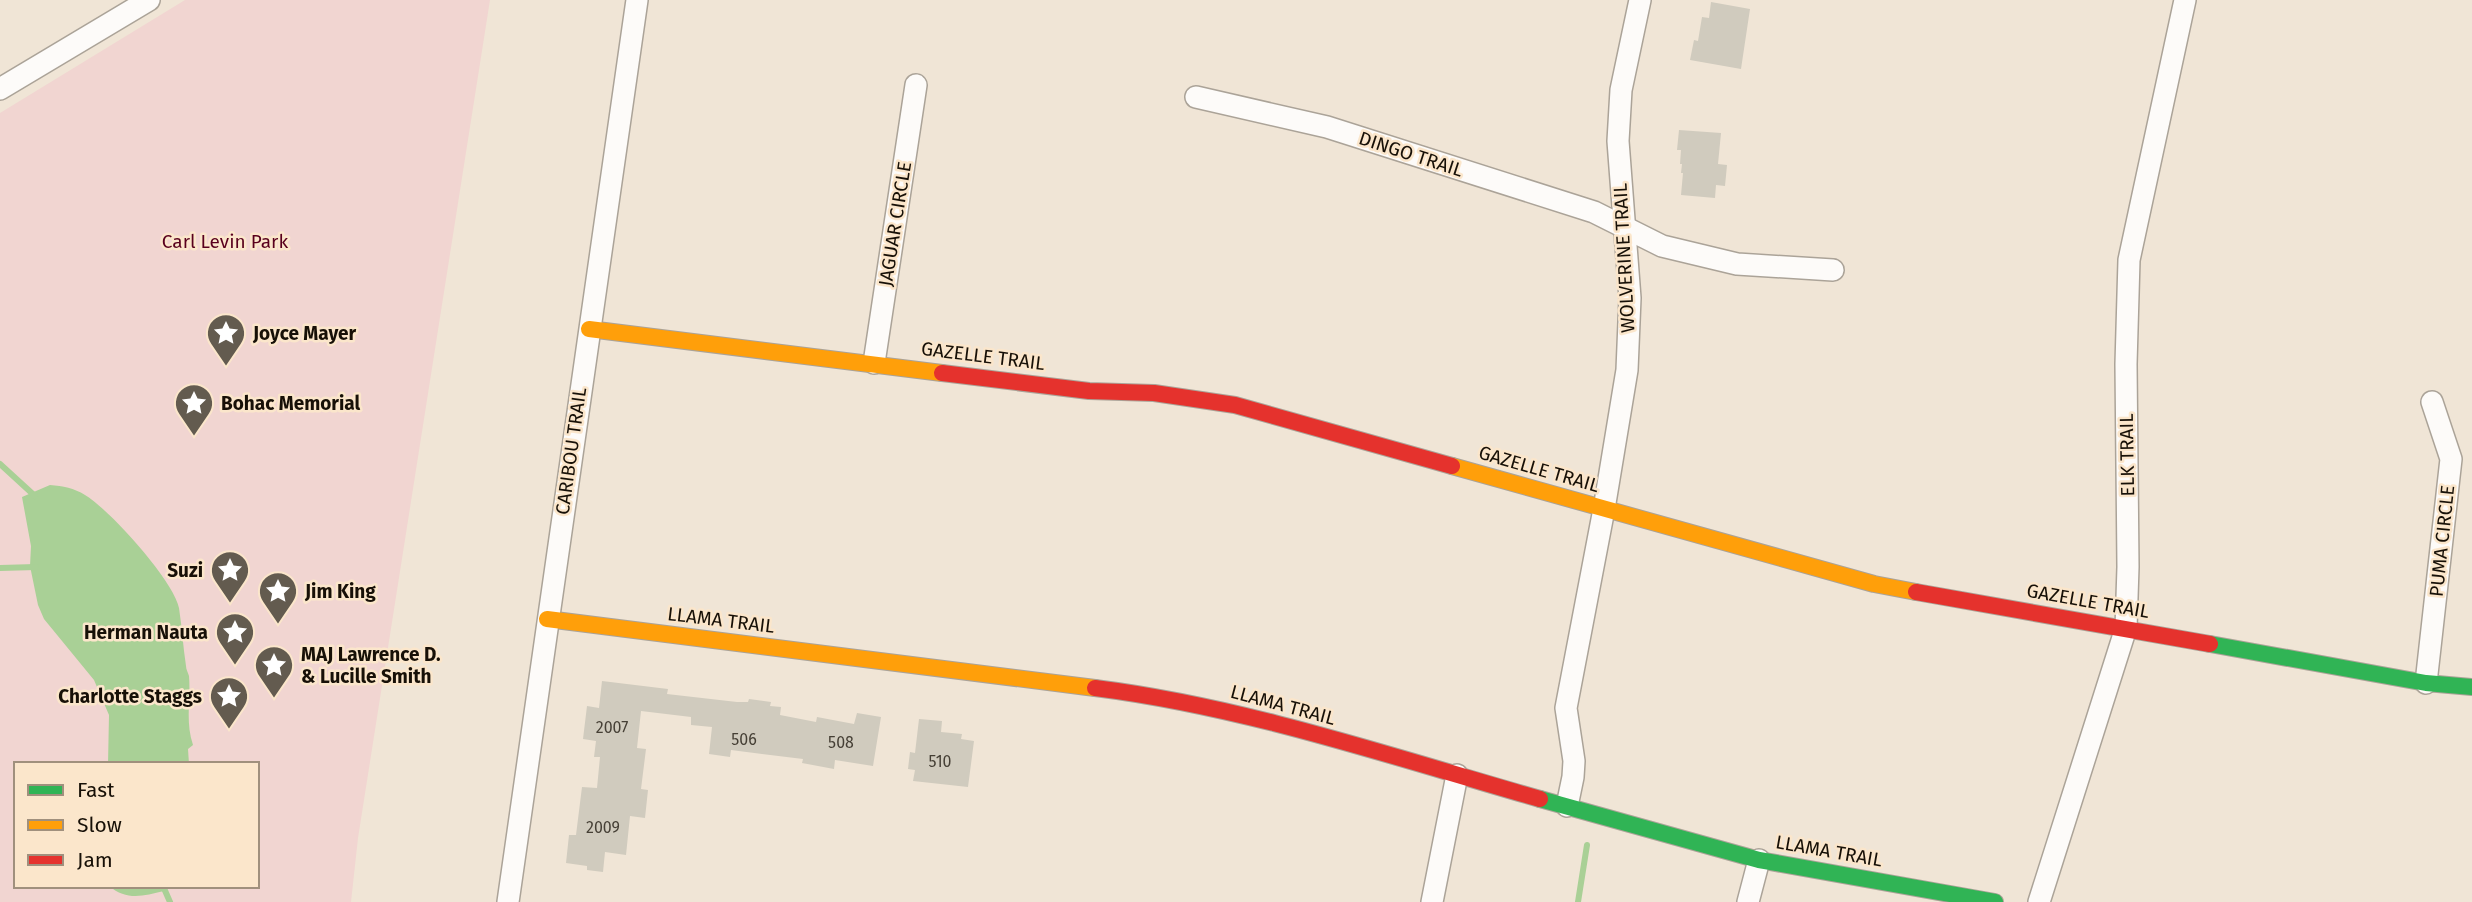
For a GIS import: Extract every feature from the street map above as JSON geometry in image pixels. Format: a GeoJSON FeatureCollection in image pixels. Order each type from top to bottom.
{"type":"FeatureCollection","features":[{"type":"Feature","properties":{"kind":"street"},"geometry":{"type":"LineString","coordinates":[[0,89],[149,0]]}},
{"type":"Feature","properties":{"kind":"street","name":"CARIBOU TRAIL"},"geometry":{"type":"LineString","coordinates":[[508,902],[637,0]]}},
{"type":"Feature","properties":{"kind":"street","name":"WOLVERINE TRAIL"},"geometry":{"type":"LineString","coordinates":[[1567,806],[1574,761],[1566,708],[1627,370],[1630,298],[1618,141],[1621,90],[1640,0]]}},
{"type":"Feature","properties":{"kind":"street","name":"ELK TRAIL"},"geometry":{"type":"LineString","coordinates":[[2039,902],[2126,628],[2129,567],[2126,364],[2129,260],[2185,0]]}},
{"type":"Feature","properties":{"kind":"street","name":"JAGUAR CIRCLE"},"geometry":{"type":"LineString","coordinates":[[874,363],[916,85]]}},
{"type":"Feature","properties":{"kind":"street","name":"DINGO TRAIL"},"geometry":{"type":"LineString","coordinates":[[1196,97],[1327,127],[1594,212],[1661,246],[1737,264],[1833,270]]}},
{"type":"Feature","properties":{"kind":"street","name":"GAZELLE TRAIL"},"geometry":{"type":"LineString","coordinates":[[589,329],[1089,391],[1154,393],[1235,405],[1874,584],[2426,683],[2472,687]]}},
{"type":"Feature","properties":{"kind":"street","name":"PUMA CIRCLE"},"geometry":{"type":"LineString","coordinates":[[2426,683],[2451,459],[2432,401]]}},
{"type":"Feature","properties":{"kind":"street","name":"LLAMA TRAIL"},"geometry":{"type":"LineString","coordinates":[[547,619],[1158,696],[1224,710],[1759,860],[1995,902]]}},
{"type":"Feature","properties":{"kind":"street"},"geometry":{"type":"LineString","coordinates":[[1432,902],[1457,775]]}},
{"type":"Feature","properties":{"kind":"street"},"geometry":{"type":"LineString","coordinates":[[1748,902],[1759,860]]}},
{"type":"Feature","properties":{"kind":"green space","name":"Carl Levin Park"},"geometry":{"type":"Polygon","coordinates":[[[185,0],[490,0],[358,838],[351,902],[0,902],[0,113],[185,0]]]}},
{"type":"Feature","properties":{"kind":"shaded area"},"geometry":{"type":"Polygon","coordinates":[[[50,485],[85,495],[109,515],[166,581],[179,608],[189,676],[189,719],[193,745],[188,749],[189,762],[108,762],[109,715],[94,680],[44,619],[38,605],[30,566],[31,546],[22,497],[50,485]]]}},
{"type":"Feature","properties":{"kind":"shaded area"},"geometry":{"type":"Polygon","coordinates":[[[112,888],[166,888],[164,891],[135,896],[112,888]]]}},
{"type":"Feature","properties":{"kind":"building"},"geometry":{"type":"Polygon","coordinates":[[[1711,2],[1750,9],[1741,69],[1690,60],[1694,40],[1698,41],[1702,17],[1709,18],[1711,2]]]}},
{"type":"Feature","properties":{"kind":"building"},"geometry":{"type":"Polygon","coordinates":[[[1679,130],[1721,133],[1718,164],[1727,165],[1725,186],[1716,185],[1715,198],[1681,195],[1683,173],[1680,164],[1681,150],[1677,150],[1679,130]]]}},
{"type":"Feature","properties":{"kind":"building"},"geometry":{"type":"Polygon","coordinates":[[[602,681],[668,689],[667,694],[737,702],[748,702],[749,699],[771,702],[770,706],[781,707],[780,715],[816,722],[817,717],[854,724],[857,713],[881,717],[873,766],[835,760],[834,769],[802,763],[803,759],[731,750],[730,757],[709,754],[712,727],[691,725],[691,717],[641,711],[637,748],[646,749],[641,789],[648,790],[645,818],[630,816],[626,855],[605,852],[603,872],[587,870],[587,866],[566,863],[569,835],[576,835],[582,787],[597,788],[600,757],[594,757],[596,741],[583,739],[587,706],[599,708],[602,681]]]}},
{"type":"Feature","properties":{"kind":"building"},"geometry":{"type":"Polygon","coordinates":[[[919,719],[942,721],[941,732],[962,734],[961,739],[974,741],[968,787],[913,781],[915,770],[908,769],[910,752],[915,753],[919,719]]]}},
{"type":"Feature","properties":{"kind":"waterway"},"geometry":{"type":"LineString","coordinates":[[0,464],[35,496]]}},
{"type":"Feature","properties":{"kind":"waterway"},"geometry":{"type":"LineString","coordinates":[[0,568],[36,567]]}},
{"type":"Feature","properties":{"kind":"waterway"},"geometry":{"type":"LineString","coordinates":[[1578,902],[1587,845]]}},
{"type":"Feature","properties":{"kind":"waterway"},"geometry":{"type":"LineString","coordinates":[[164,888],[170,902]]}},
{"type":"Feature","properties":{"kind":"traffic: fast"},"geometry":{"type":"LineString","coordinates":[[2210,644],[2426,683],[2472,687]]}},
{"type":"Feature","properties":{"kind":"traffic: fast"},"geometry":{"type":"LineString","coordinates":[[1540,799],[1759,860],[1995,902]]}},
{"type":"Feature","properties":{"kind":"traffic: slow"},"geometry":{"type":"LineString","coordinates":[[589,329],[942,373]]}},
{"type":"Feature","properties":{"kind":"traffic: slow"},"geometry":{"type":"LineString","coordinates":[[1452,466],[1874,584],[1916,592]]}},
{"type":"Feature","properties":{"kind":"traffic: slow"},"geometry":{"type":"LineString","coordinates":[[547,619],[1095,688]]}},
{"type":"Feature","properties":{"kind":"traffic: jam"},"geometry":{"type":"LineString","coordinates":[[942,373],[1089,391],[1154,393],[1235,405],[1452,466]]}},
{"type":"Feature","properties":{"kind":"traffic: jam"},"geometry":{"type":"LineString","coordinates":[[1916,592],[2210,644]]}},
{"type":"Feature","properties":{"kind":"traffic: jam"},"geometry":{"type":"LineString","coordinates":[[1095,688],[1208,707],[1263,720],[1540,799]]}},
{"type":"Feature","properties":{"kind":"place","name":"Joyce Mayer"},"geometry":{"type":"Point","coordinates":[226,367]}},
{"type":"Feature","properties":{"kind":"place","name":"Bohac Memorial"},"geometry":{"type":"Point","coordinates":[194,437]}},
{"type":"Feature","properties":{"kind":"place","name":"Suzi"},"geometry":{"type":"Point","coordinates":[230,604]}},
{"type":"Feature","properties":{"kind":"place","name":"Jim King"},"geometry":{"type":"Point","coordinates":[278,625]}},
{"type":"Feature","properties":{"kind":"place","name":"Herman Nauta"},"geometry":{"type":"Point","coordinates":[235,666]}},
{"type":"Feature","properties":{"kind":"place","name":"MAJ Lawrence D. & Lucille Smith"},"geometry":{"type":"Point","coordinates":[274,699]}},
{"type":"Feature","properties":{"kind":"place","name":"Charlotte Staggs"},"geometry":{"type":"Point","coordinates":[229,730]}}]}
